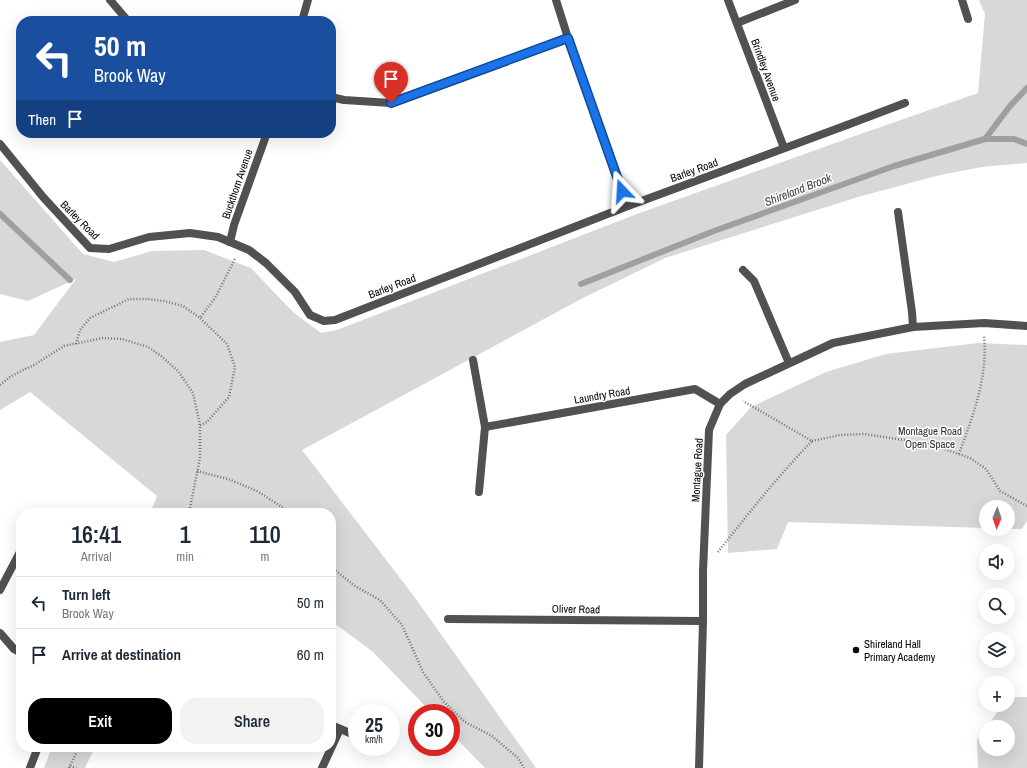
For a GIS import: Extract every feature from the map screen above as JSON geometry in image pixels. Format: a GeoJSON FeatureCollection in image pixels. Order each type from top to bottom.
{"type":"FeatureCollection","features":[{"type":"Feature","properties":{"kind":"street"},"geometry":{"type":"LineString","coordinates":[[110,0],[124,16]]}},
{"type":"Feature","properties":{"kind":"street"},"geometry":{"type":"LineString","coordinates":[[303,16],[308,0]]}},
{"type":"Feature","properties":{"kind":"street"},"geometry":{"type":"LineString","coordinates":[[556,0],[568,38],[628,206]]}},
{"type":"Feature","properties":{"kind":"street","name":"Brindley Avenue"},"geometry":{"type":"LineString","coordinates":[[728,0],[784,148]]}},
{"type":"Feature","properties":{"kind":"street"},"geometry":{"type":"LineString","coordinates":[[737,23],[795,0]]}},
{"type":"Feature","properties":{"kind":"street"},"geometry":{"type":"LineString","coordinates":[[962,0],[968,19]]}},
{"type":"Feature","properties":{"kind":"street"},"geometry":{"type":"LineString","coordinates":[[336,98],[391,103],[568,38]]}},
{"type":"Feature","properties":{"kind":"street","name":"Barley Road"},"geometry":{"type":"LineString","coordinates":[[0,144],[43,197],[90,248],[109,249],[149,237],[190,233],[218,237],[249,250],[266,263],[295,292],[310,316],[324,321],[335,320],[628,206],[905,103]]}},
{"type":"Feature","properties":{"kind":"street","name":"Buckthorn Avenue"},"geometry":{"type":"LineString","coordinates":[[230,242],[234,225],[265,138]]}},
{"type":"Feature","properties":{"kind":"street"},"geometry":{"type":"LineString","coordinates":[[898,212],[913,327]]}},
{"type":"Feature","properties":{"kind":"street"},"geometry":{"type":"LineString","coordinates":[[743,270],[754,281],[790,363]]}},
{"type":"Feature","properties":{"kind":"street","name":"Montague Road"},"geometry":{"type":"LineString","coordinates":[[699,768],[703,571],[709,430],[720,404],[730,394],[746,384],[833,343],[913,327],[984,323],[1027,326]]}},
{"type":"Feature","properties":{"kind":"street"},"geometry":{"type":"LineString","coordinates":[[473,360],[485,427],[479,492]]}},
{"type":"Feature","properties":{"kind":"street","name":"Laundry Road"},"geometry":{"type":"LineString","coordinates":[[485,427],[695,389],[720,404]]}},
{"type":"Feature","properties":{"kind":"street"},"geometry":{"type":"LineString","coordinates":[[0,590],[16,560]]}},
{"type":"Feature","properties":{"kind":"street","name":"Oliver Road"},"geometry":{"type":"LineString","coordinates":[[448,619],[703,621]]}},
{"type":"Feature","properties":{"kind":"street"},"geometry":{"type":"LineString","coordinates":[[0,633],[16,650]]}},
{"type":"Feature","properties":{"kind":"street"},"geometry":{"type":"LineString","coordinates":[[336,727],[348,732]]}},
{"type":"Feature","properties":{"kind":"street"},"geometry":{"type":"LineString","coordinates":[[336,738],[340,729]]}},
{"type":"Feature","properties":{"kind":"street"},"geometry":{"type":"LineString","coordinates":[[30,768],[36,752]]}},
{"type":"Feature","properties":{"kind":"street"},"geometry":{"type":"LineString","coordinates":[[322,768],[329,752]]}},
{"type":"Feature","properties":{"kind":"path"},"geometry":{"type":"LineString","coordinates":[[200,318],[215,298],[235,258],[230,254],[230,242]]}},
{"type":"Feature","properties":{"kind":"path"},"geometry":{"type":"LineString","coordinates":[[76,344],[80,330],[90,318],[129,300],[148,299],[183,306],[200,318],[227,344],[235,367],[229,398],[207,422],[200,425]]}},
{"type":"Feature","properties":{"kind":"path"},"geometry":{"type":"LineString","coordinates":[[0,385],[10,377],[34,365],[64,346],[103,338],[122,339],[148,347],[178,371],[193,393],[200,425],[200,458],[190,508]]}},
{"type":"Feature","properties":{"kind":"path"},"geometry":{"type":"LineString","coordinates":[[959,454],[979,397],[983,380],[984,341]]}},
{"type":"Feature","properties":{"kind":"path"},"geometry":{"type":"LineString","coordinates":[[730,394],[812,441]]}},
{"type":"Feature","properties":{"kind":"path"},"geometry":{"type":"LineString","coordinates":[[703,571],[765,492],[788,465],[812,441],[840,435],[864,434],[930,444],[970,458],[986,469],[1000,491],[1027,506]]}},
{"type":"Feature","properties":{"kind":"path"},"geometry":{"type":"LineString","coordinates":[[197,470],[228,479],[257,491],[283,508]]}},
{"type":"Feature","properties":{"kind":"path"},"geometry":{"type":"LineString","coordinates":[[336,571],[355,586],[380,600],[402,625],[424,672],[444,702],[465,722],[492,736],[518,758],[524,768]]}},
{"type":"Feature","properties":{"kind":"path"},"geometry":{"type":"LineString","coordinates":[[76,768],[70,767],[77,752]]}},
{"type":"Feature","properties":{"kind":"green space"},"geometry":{"type":"Polygon","coordinates":[[[979,0],[1027,0],[1027,163],[982,167],[940,175],[858,197],[665,258],[581,299],[302,450],[413,595],[536,768],[485,768],[460,742],[460,704],[423,704],[372,651],[336,625],[336,508],[152,508],[157,496],[30,392],[0,410],[0,342],[34,335],[76,279],[28,301],[0,294],[0,160],[83,254],[114,262],[152,251],[204,250],[251,268],[293,312],[321,333],[337,330],[637,214],[978,93],[985,14],[979,0]]]}},
{"type":"Feature","properties":{"kind":"green space","name":"Montague Road Open Space"},"geometry":{"type":"Polygon","coordinates":[[[978,343],[1027,345],[1027,521],[1022,529],[1015,529],[1015,500],[979,500],[979,528],[788,522],[777,549],[728,553],[726,435],[751,407],[826,372],[886,354],[978,343]]]}},
{"type":"Feature","properties":{"kind":"green space"},"geometry":{"type":"Polygon","coordinates":[[[1015,697],[1027,697],[1027,768],[978,768],[977,740],[979,737],[979,756],[1015,756],[1015,720],[992,720],[997,712],[1015,712],[1015,697]]]}},
{"type":"Feature","properties":{"kind":"green space"},"geometry":{"type":"Polygon","coordinates":[[[50,752],[93,752],[85,768],[44,768],[50,752]]]}},
{"type":"Feature","properties":{"kind":"waterway"},"geometry":{"type":"LineString","coordinates":[[985,139],[1010,106],[1027,88]]}},
{"type":"Feature","properties":{"kind":"waterway","name":"Shireland Brook"},"geometry":{"type":"LineString","coordinates":[[581,284],[714,231],[894,166],[985,139],[1014,139],[1027,144]]}},
{"type":"Feature","properties":{"kind":"waterway"},"geometry":{"type":"LineString","coordinates":[[0,214],[70,280]]}},
{"type":"Feature","properties":{"kind":"place","name":"Shireland Hall Primary Academy"},"geometry":{"type":"Point","coordinates":[856,650]}},
{"type":"Feature","properties":{"kind":"route"},"geometry":{"type":"LineString","coordinates":[[391,103],[568,38],[622,191]]}}]}
